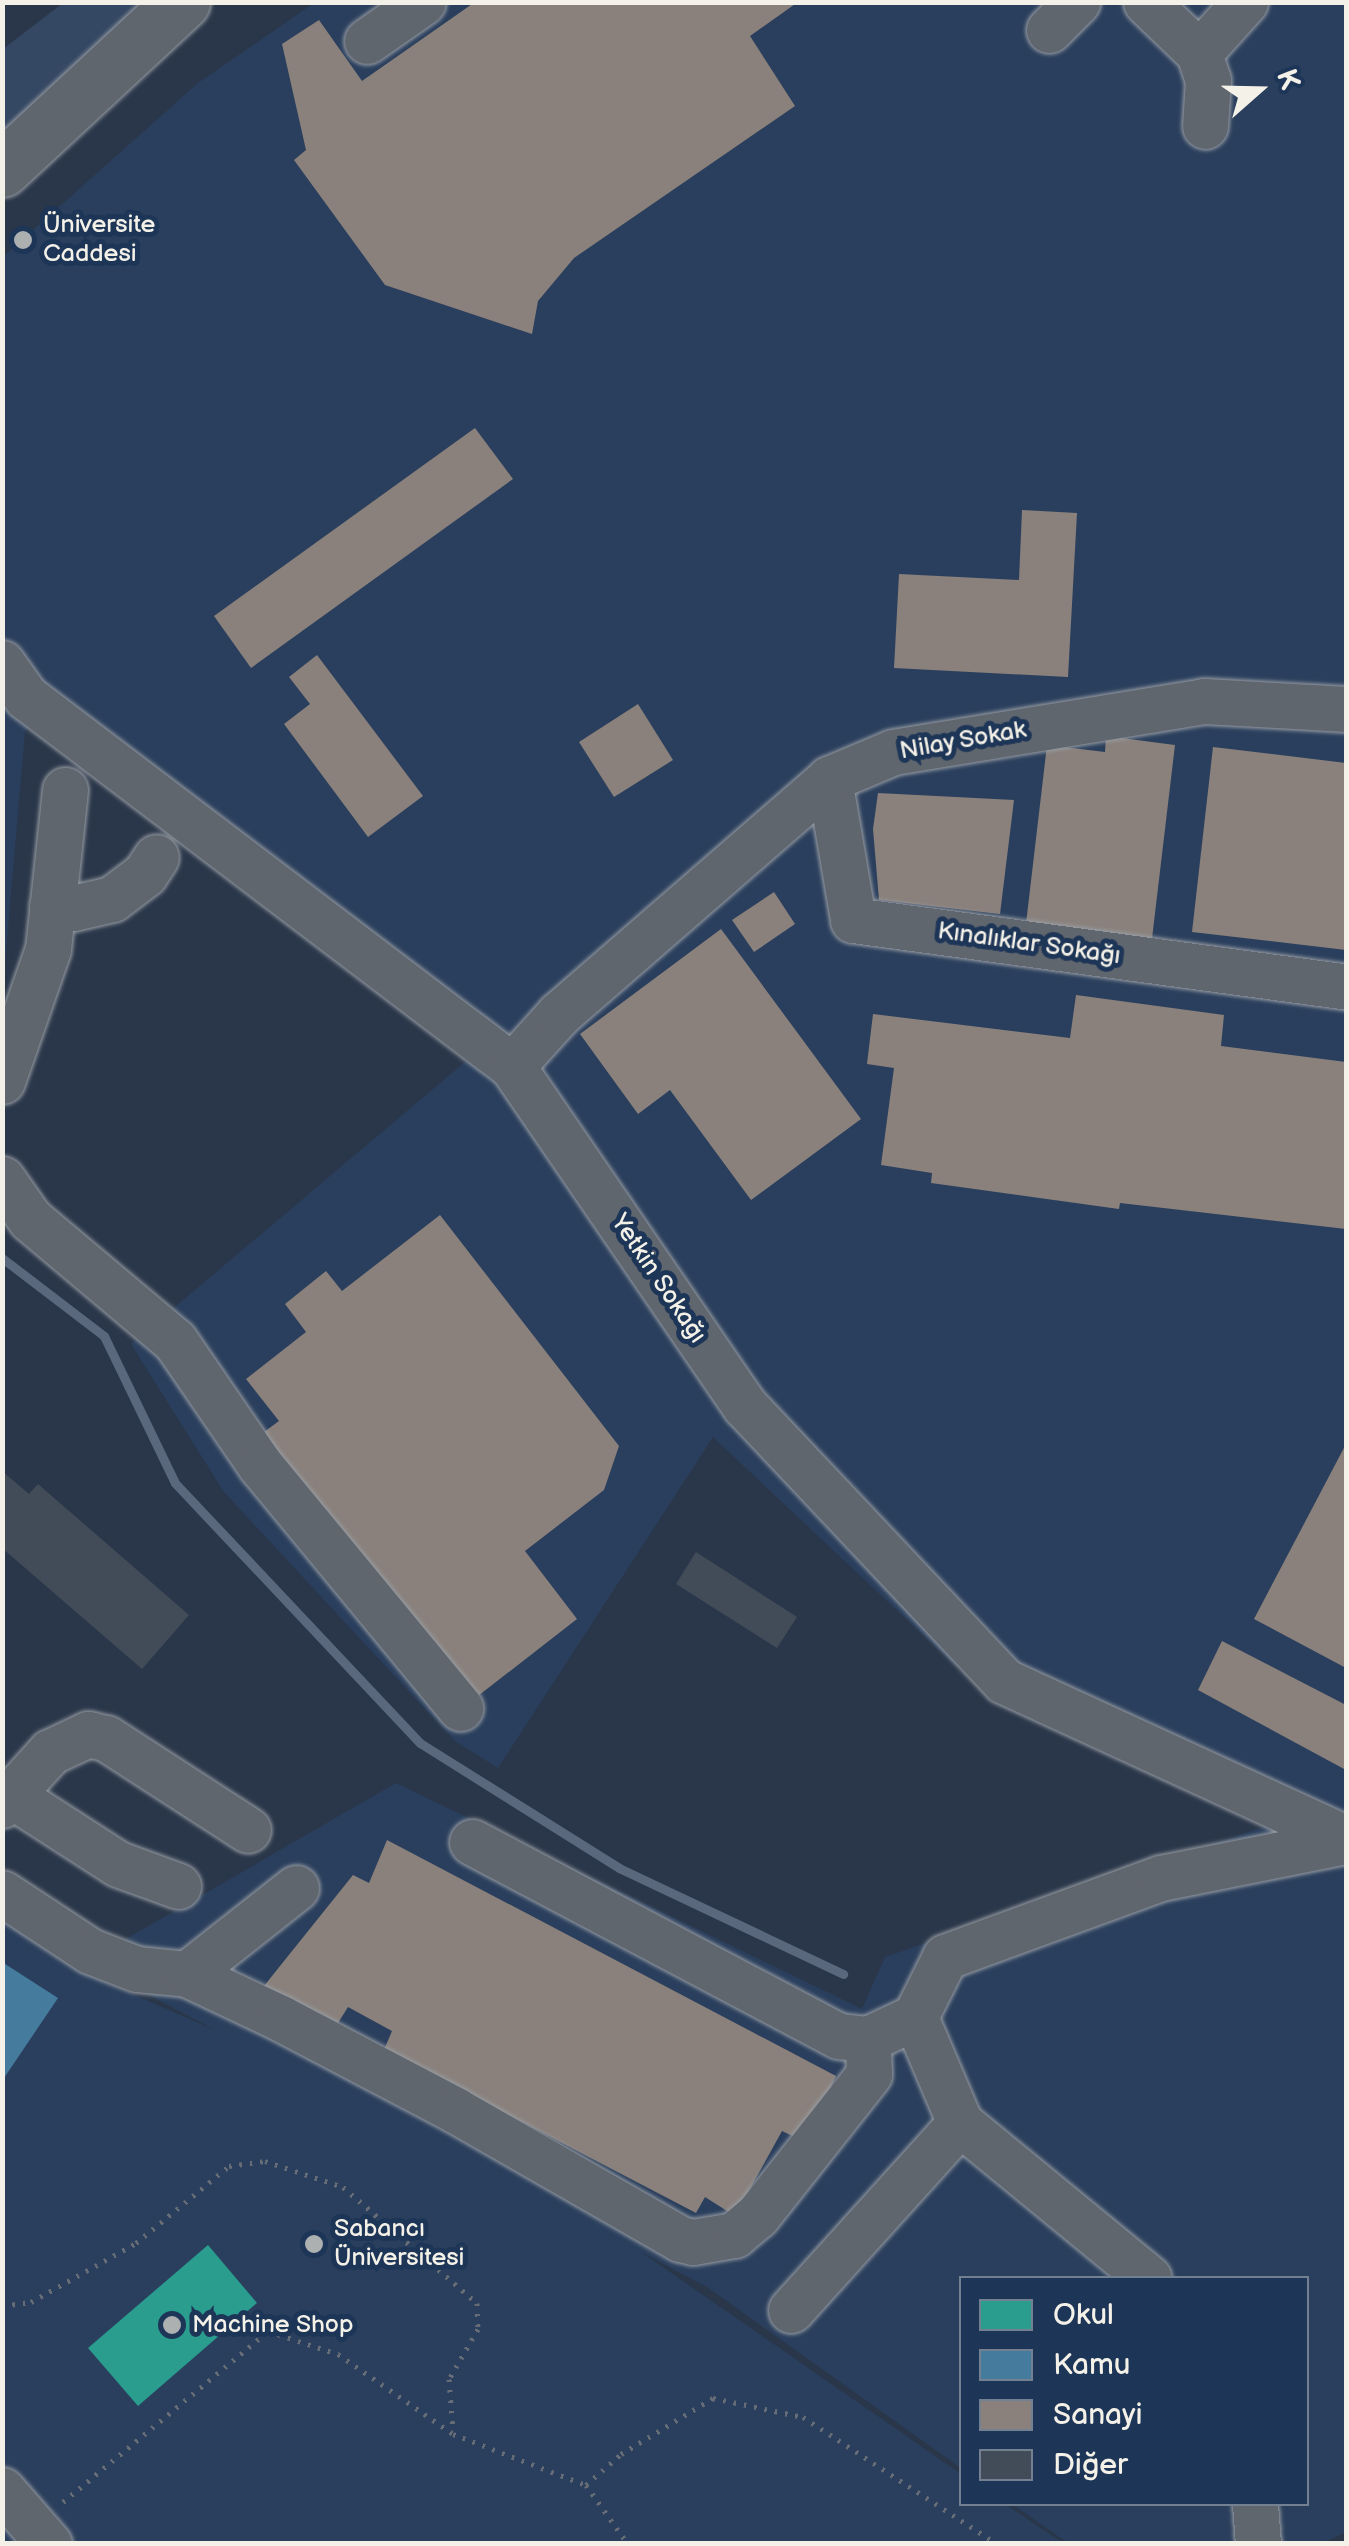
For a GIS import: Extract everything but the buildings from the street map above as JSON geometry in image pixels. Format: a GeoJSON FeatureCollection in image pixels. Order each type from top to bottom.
{"type":"FeatureCollection","features":[{"type":"Feature","properties":{"kind":"main road"},"geometry":{"type":"LineString","coordinates":[[2,168],[182,2]]}},
{"type":"Feature","properties":{"kind":"street"},"geometry":{"type":"LineString","coordinates":[[367,41],[423,2]]}},
{"type":"Feature","properties":{"kind":"street"},"geometry":{"type":"LineString","coordinates":[[1146,2],[1198,53],[1208,80],[1205,126]]}},
{"type":"Feature","properties":{"kind":"street"},"geometry":{"type":"LineString","coordinates":[[1198,53],[1246,2]]}},
{"type":"Feature","properties":{"kind":"street","name":"Yetkin Sokağı"},"geometry":{"type":"LineString","coordinates":[[2,663],[26,697],[512,1066],[744,1406],[1004,1681],[1346,1840]]}},
{"type":"Feature","properties":{"kind":"street","name":"Nilay Sokak"},"geometry":{"type":"LineString","coordinates":[[512,1066],[559,1014],[830,779],[893,752],[1204,702],[1346,709]]}},
{"type":"Feature","properties":{"kind":"street","name":"Kınalıklar Sokağı"},"geometry":{"type":"LineString","coordinates":[[830,779],[853,920],[1346,986]]}},
{"type":"Feature","properties":{"kind":"street"},"geometry":{"type":"LineString","coordinates":[[2,1081],[34,1000],[48,949],[65,790]]}},
{"type":"Feature","properties":{"kind":"street"},"geometry":{"type":"LineString","coordinates":[[52,906],[72,908],[112,899],[144,874],[156,857]]}},
{"type":"Feature","properties":{"kind":"street"},"geometry":{"type":"LineString","coordinates":[[2,1179],[30,1220],[174,1341],[260,1465],[460,1708]]}},
{"type":"Feature","properties":{"kind":"street"},"geometry":{"type":"LineString","coordinates":[[178,1886],[118,1864],[7,1800],[50,1752],[77,1736],[98,1735],[248,1830]]}},
{"type":"Feature","properties":{"kind":"street"},"geometry":{"type":"LineString","coordinates":[[472,1842],[839,2036],[868,2039],[915,2017],[945,1957],[1161,1878],[1346,1840]]}},
{"type":"Feature","properties":{"kind":"street"},"geometry":{"type":"LineString","coordinates":[[187,1974],[296,1888]]}},
{"type":"Feature","properties":{"kind":"street"},"geometry":{"type":"LineString","coordinates":[[2,1892],[90,1951],[137,1969],[187,1974],[372,2064],[680,2239],[693,2242],[734,2235],[757,2216],[869,2074],[868,2039]]}},
{"type":"Feature","properties":{"kind":"street"},"geometry":{"type":"LineString","coordinates":[[915,2017],[960,2123],[1147,2276]]}},
{"type":"Feature","properties":{"kind":"street"},"geometry":{"type":"LineString","coordinates":[[791,2310],[960,2123]]}},
{"type":"Feature","properties":{"kind":"street"},"geometry":{"type":"LineString","coordinates":[[2,2490],[42,2535]]}},
{"type":"Feature","properties":{"kind":"street"},"geometry":{"type":"LineString","coordinates":[[1255,2506],[1258,2544]]}},
{"type":"Feature","properties":{"kind":"path"},"geometry":{"type":"LineString","coordinates":[[2,2306],[31,2302],[136,2242],[229,2166],[264,2161],[343,2187],[477,2303],[478,2329],[449,2379],[453,2434]]}},
{"type":"Feature","properties":{"kind":"path"},"geometry":{"type":"LineString","coordinates":[[42,2535],[268,2331],[338,2354],[453,2434],[586,2485],[628,2544]]}},
{"type":"Feature","properties":{"kind":"path"},"geometry":{"type":"LineString","coordinates":[[586,2485],[621,2454],[713,2398],[803,2418],[998,2544]]}},
{"type":"Feature","properties":{"kind":"shaded area"},"geometry":{"type":"Polygon","coordinates":[[[63,3],[154,3],[3,139],[3,49],[63,3]]]}},
{"type":"Feature","properties":{"kind":"shaded area"},"geometry":{"type":"Polygon","coordinates":[[[314,3],[1346,3],[1346,2532],[1320,2544],[1068,2543],[1015,2506],[1309,2506],[1309,2276],[959,2276],[959,2467],[707,2287],[641,2252],[959,2473],[959,2506],[1008,2506],[1063,2543],[3,2543],[3,1920],[73,1968],[217,2031],[52,1944],[107,1950],[396,1783],[862,2009],[885,1957],[1269,1825],[955,1665],[713,1437],[498,1768],[455,1741],[224,1492],[131,1344],[497,1035],[56,696],[25,731],[3,986],[3,257],[198,83],[314,3]]]}},
{"type":"Feature","properties":{"kind":"waterway"},"geometry":{"type":"LineString","coordinates":[[2,1258],[104,1336],[175,1483],[420,1743],[619,1868],[843,1974]]}},
{"type":"Feature","properties":{"kind":"place","name":"Üniversite Caddesi"},"geometry":{"type":"Point","coordinates":[23,240]}},
{"type":"Feature","properties":{"kind":"place","name":"Sabancı Üniversitesi"},"geometry":{"type":"Point","coordinates":[314,2244]}},
{"type":"Feature","properties":{"kind":"place","name":"Machine Shop"},"geometry":{"type":"Point","coordinates":[172,2325]}}]}
